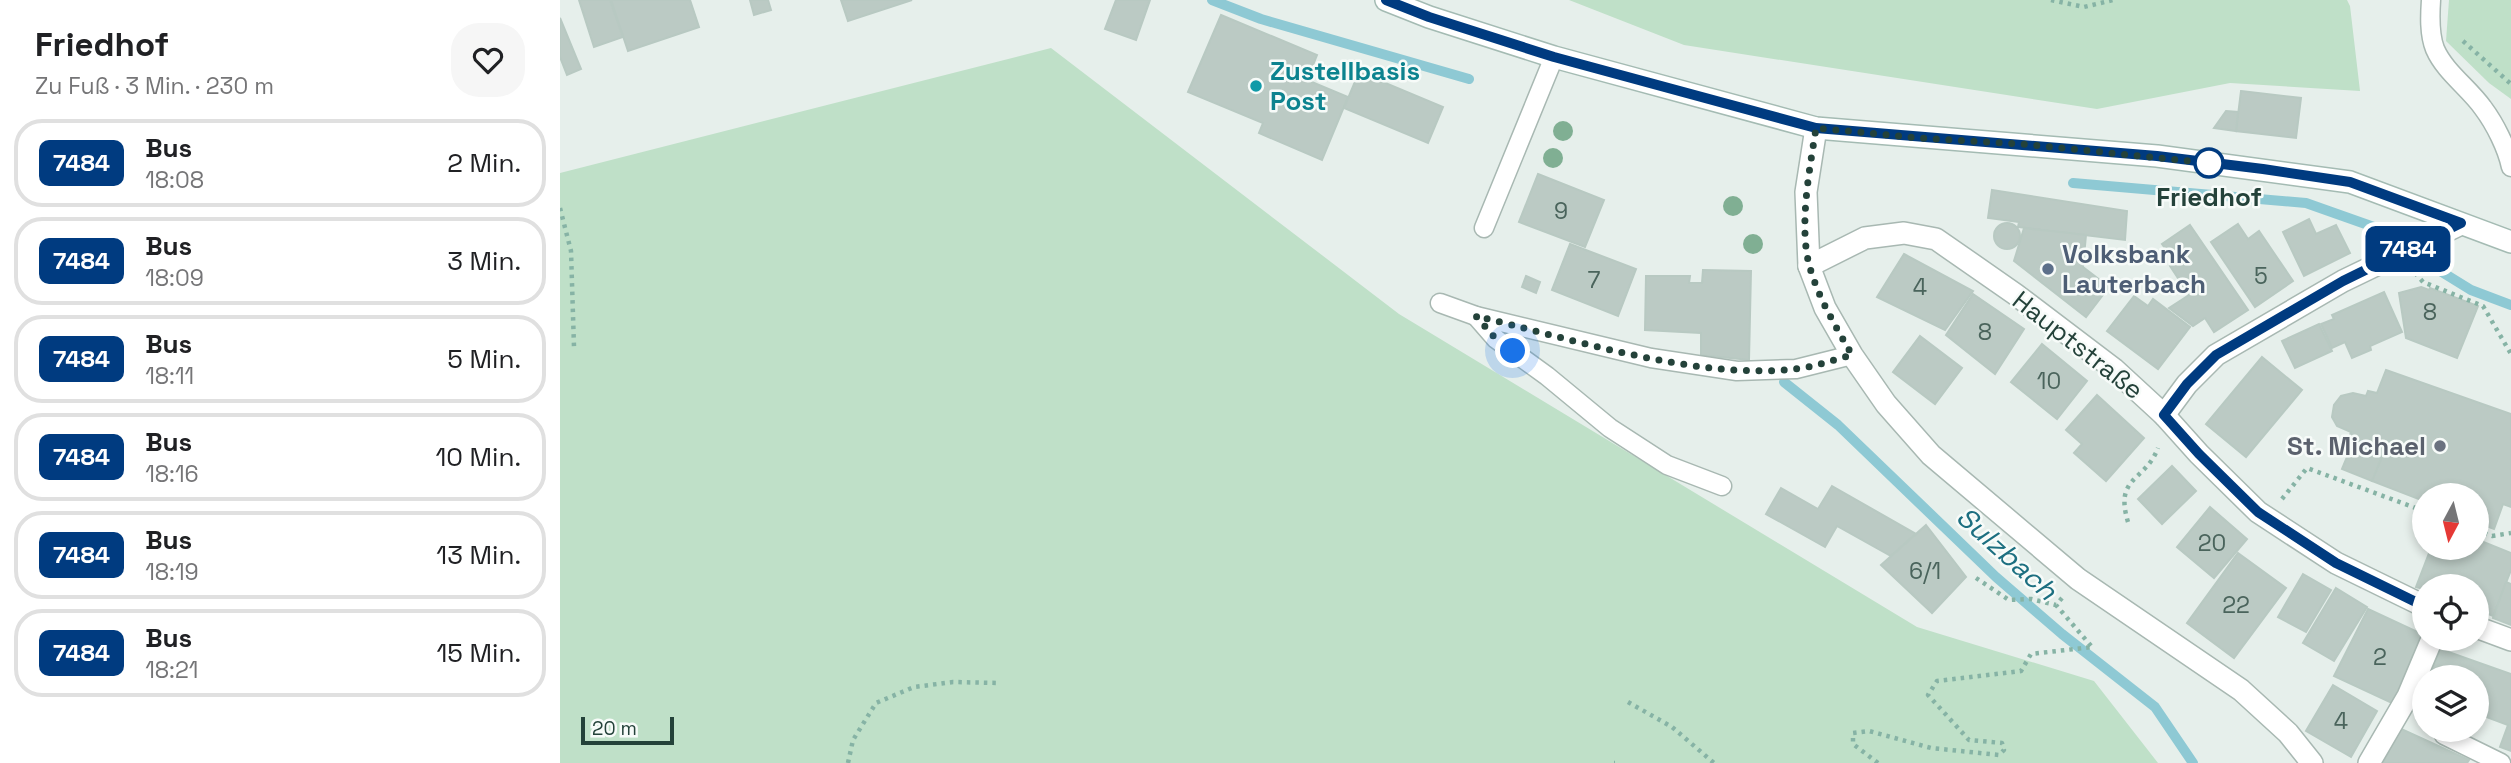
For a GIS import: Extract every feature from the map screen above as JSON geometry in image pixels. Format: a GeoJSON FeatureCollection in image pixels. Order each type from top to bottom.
{"type":"FeatureCollection","features":[{"type":"Feature","properties":{"kind":"street"},"geometry":{"type":"LineString","coordinates":[[1386,0],[1429,17],[1554,57],[1816,128],[2157,156],[2350,182],[2510,239]]}},
{"type":"Feature","properties":{"kind":"street"},"geometry":{"type":"LineString","coordinates":[[1816,128],[1806,192],[1809,266],[1825,308],[1885,404],[1931,455],[2078,579],[2241,690],[2288,733],[2312,763]]}},
{"type":"Feature","properties":{"kind":"street"},"geometry":{"type":"LineString","coordinates":[[2164,415],[2187,384],[2216,355],[2343,281],[2461,223]]}},
{"type":"Feature","properties":{"kind":"street","name":"Hauptstraße"},"geometry":{"type":"LineString","coordinates":[[1809,266],[1866,238],[1904,233],[1936,239],[2015,294],[2114,369],[2164,415],[2258,512],[2336,563],[2412,600]]}},
{"type":"Feature","properties":{"kind":"street"},"geometry":{"type":"LineString","coordinates":[[2489,632],[2511,640]]}},
{"type":"Feature","properties":{"kind":"street"},"geometry":{"type":"LineString","coordinates":[[2370,763],[2408,696],[2427,651]]}},
{"type":"Feature","properties":{"kind":"lane"},"geometry":{"type":"LineString","coordinates":[[2431,0],[2429,19],[2435,49],[2456,78],[2484,108],[2499,135],[2511,167]]}},
{"type":"Feature","properties":{"kind":"lane"},"geometry":{"type":"LineString","coordinates":[[1484,228],[1554,57]]}},
{"type":"Feature","properties":{"kind":"lane"},"geometry":{"type":"LineString","coordinates":[[1440,303],[1476,316],[1651,358],[1737,371],[1796,369],[1852,355]]}},
{"type":"Feature","properties":{"kind":"lane"},"geometry":{"type":"LineString","coordinates":[[1476,316],[1496,339],[1610,428],[1667,465],[1722,486]]}},
{"type":"Feature","properties":{"kind":"lane"},"geometry":{"type":"LineString","coordinates":[[2458,742],[2501,763]]}},
{"type":"Feature","properties":{"kind":"path"},"geometry":{"type":"LineString","coordinates":[[2051,0],[2084,7],[2113,0]]}},
{"type":"Feature","properties":{"kind":"path"},"geometry":{"type":"LineString","coordinates":[[2463,41],[2511,84]]}},
{"type":"Feature","properties":{"kind":"path"},"geometry":{"type":"LineString","coordinates":[[560,208],[571,251],[574,347]]}},
{"type":"Feature","properties":{"kind":"path"},"geometry":{"type":"LineString","coordinates":[[2423,282],[2483,306],[2511,354]]}},
{"type":"Feature","properties":{"kind":"path"},"geometry":{"type":"LineString","coordinates":[[2128,522],[2122,503],[2124,493],[2157,451],[2164,415]]}},
{"type":"Feature","properties":{"kind":"path"},"geometry":{"type":"LineString","coordinates":[[2267,517],[2307,468],[2412,507]]}},
{"type":"Feature","properties":{"kind":"path"},"geometry":{"type":"LineString","coordinates":[[2489,535],[2511,533]]}},
{"type":"Feature","properties":{"kind":"path"},"geometry":{"type":"LineString","coordinates":[[1878,763],[1853,744],[1853,733],[1869,731],[1931,748],[1999,755],[2004,750],[2002,743],[1969,740],[1928,695],[1937,681],[2021,671],[2031,654],[2092,647],[2056,605],[2031,599],[2009,600],[1976,578]]}},
{"type":"Feature","properties":{"kind":"path"},"geometry":{"type":"LineString","coordinates":[[2056,605],[2078,579]]}},
{"type":"Feature","properties":{"kind":"path"},"geometry":{"type":"LineString","coordinates":[[848,763],[853,740],[876,703],[914,687],[953,682],[998,683]]}},
{"type":"Feature","properties":{"kind":"path"},"geometry":{"type":"LineString","coordinates":[[1628,702],[1672,727],[1714,763]]}},
{"type":"Feature","properties":{"kind":"green space"},"geometry":{"type":"Polygon","coordinates":[[[1569,0],[2347,0],[2350,6],[2360,91],[2230,83],[2097,109],[1684,45],[1569,0]]]}},
{"type":"Feature","properties":{"kind":"green space"},"geometry":{"type":"Polygon","coordinates":[[[2449,0],[2511,0],[2511,99],[2489,83],[2446,41],[2449,0]]]}},
{"type":"Feature","properties":{"kind":"green space"},"geometry":{"type":"Polygon","coordinates":[[[1051,48],[1399,314],[1917,627],[2094,681],[2158,763],[560,763],[560,173],[1051,48]]]}},
{"type":"Feature","properties":{"kind":"building"},"geometry":{"type":"Polygon","coordinates":[[[579,0],[610,0],[623,37],[594,47],[579,0]]]}},
{"type":"Feature","properties":{"kind":"building"},"geometry":{"type":"Polygon","coordinates":[[[611,0],[690,0],[699,27],[628,51],[611,0]]]}},
{"type":"Feature","properties":{"kind":"building"},"geometry":{"type":"Polygon","coordinates":[[[750,0],[768,0],[771,10],[754,15],[750,0]]]}},
{"type":"Feature","properties":{"kind":"building"},"geometry":{"type":"Polygon","coordinates":[[[841,0],[912,0],[848,21],[841,0]]]}},
{"type":"Feature","properties":{"kind":"building"},"geometry":{"type":"Polygon","coordinates":[[[1116,0],[1150,0],[1136,40],[1105,29],[1116,0]]]}},
{"type":"Feature","properties":{"kind":"building","name":"Zustellbasis Post"},"geometry":{"type":"Polygon","coordinates":[[[1221,15],[1317,55],[1307,80],[1348,97],[1322,160],[1259,133],[1263,123],[1188,92],[1221,15]]]}},
{"type":"Feature","properties":{"kind":"building"},"geometry":{"type":"Polygon","coordinates":[[[560,18],[581,69],[567,75],[560,57],[560,18]]]}},
{"type":"Feature","properties":{"kind":"building"},"geometry":{"type":"Polygon","coordinates":[[[1359,72],[1443,107],[1428,143],[1344,108],[1359,72]]]}},
{"type":"Feature","properties":{"kind":"building"},"geometry":{"type":"Polygon","coordinates":[[[2241,91],[2301,98],[2296,138],[2236,131],[2241,91]]]}},
{"type":"Feature","properties":{"kind":"building"},"geometry":{"type":"Polygon","coordinates":[[[2226,111],[2238,112],[2236,131],[2214,128],[2226,111]]]}},
{"type":"Feature","properties":{"kind":"building"},"geometry":{"type":"Polygon","coordinates":[[[1538,174],[1604,200],[1585,247],[1519,222],[1538,174]]]}},
{"type":"Feature","properties":{"kind":"building"},"geometry":{"type":"Polygon","coordinates":[[[1992,190],[2127,211],[2125,240],[2018,227],[2019,222],[1988,218],[1992,190]]]}},
{"type":"Feature","properties":{"kind":"building"},"geometry":{"type":"Polygon","coordinates":[[[2309,219],[2316,234],[2336,225],[2350,253],[2304,276],[2283,232],[2309,219]]]}},
{"type":"Feature","properties":{"kind":"building"},"geometry":{"type":"Polygon","coordinates":[[[2007,223],[2016,227],[2020,236],[2016,245],[2007,249],[1998,245],[1994,236],[1998,227],[2007,223]]]}},
{"type":"Feature","properties":{"kind":"building"},"geometry":{"type":"Polygon","coordinates":[[[2238,224],[2248,239],[2259,231],[2293,281],[2255,307],[2211,242],[2238,224]]]}},
{"type":"Feature","properties":{"kind":"building"},"geometry":{"type":"Polygon","coordinates":[[[2190,225],[2248,310],[2214,332],[2205,318],[2193,326],[2169,308],[2189,295],[2170,266],[2175,262],[2162,244],[2190,225]]]}},
{"type":"Feature","properties":{"kind":"building"},"geometry":{"type":"Polygon","coordinates":[[[2024,228],[2086,235],[2083,267],[2109,287],[2086,317],[2014,261],[2024,228]]]}},
{"type":"Feature","properties":{"kind":"building"},"geometry":{"type":"Polygon","coordinates":[[[1570,244],[1636,269],[1618,316],[1552,290],[1570,244]]]}},
{"type":"Feature","properties":{"kind":"building"},"geometry":{"type":"Polygon","coordinates":[[[1904,254],[1973,291],[1945,330],[1877,297],[1904,254]]]}},
{"type":"Feature","properties":{"kind":"building"},"geometry":{"type":"Polygon","coordinates":[[[1703,270],[1751,271],[1749,360],[1701,355],[1701,333],[1645,330],[1646,276],[1690,276],[1689,283],[1702,283],[1703,270]]]}},
{"type":"Feature","properties":{"kind":"building"},"geometry":{"type":"Polygon","coordinates":[[[1526,276],[1540,282],[1536,293],[1522,287],[1526,276]]]}},
{"type":"Feature","properties":{"kind":"building"},"geometry":{"type":"Polygon","coordinates":[[[2421,287],[2478,306],[2457,358],[2406,338],[2399,293],[2421,287]]]}},
{"type":"Feature","properties":{"kind":"building"},"geometry":{"type":"Polygon","coordinates":[[[2384,292],[2402,332],[2370,346],[2371,350],[2352,358],[2345,342],[2332,348],[2321,324],[2334,319],[2332,315],[2384,292]]]}},
{"type":"Feature","properties":{"kind":"building"},"geometry":{"type":"Polygon","coordinates":[[[1973,294],[2024,329],[1995,374],[1946,335],[1973,294]]]}},
{"type":"Feature","properties":{"kind":"building"},"geometry":{"type":"Polygon","coordinates":[[[2134,296],[2148,306],[2153,299],[2190,327],[2158,369],[2107,331],[2134,296]]]}},
{"type":"Feature","properties":{"kind":"building"},"geometry":{"type":"Polygon","coordinates":[[[2319,324],[2332,351],[2295,368],[2282,341],[2319,324]]]}},
{"type":"Feature","properties":{"kind":"building"},"geometry":{"type":"Polygon","coordinates":[[[1920,336],[1962,368],[1935,404],[1893,372],[1920,336]]]}},
{"type":"Feature","properties":{"kind":"building"},"geometry":{"type":"Polygon","coordinates":[[[2042,344],[2087,381],[2057,419],[2011,382],[2042,344]]]}},
{"type":"Feature","properties":{"kind":"building"},"geometry":{"type":"Polygon","coordinates":[[[2262,357],[2302,390],[2246,457],[2206,424],[2262,357]]]}},
{"type":"Feature","properties":{"kind":"building","name":"St. Michael"},"geometry":{"type":"Polygon","coordinates":[[[2386,370],[2511,414],[2511,507],[2503,504],[2494,529],[2489,527],[2489,483],[2412,483],[2412,496],[2372,481],[2384,451],[2349,438],[2351,432],[2337,426],[2332,417],[2334,405],[2341,396],[2353,393],[2366,396],[2368,391],[2377,393],[2386,370]]]}},
{"type":"Feature","properties":{"kind":"building"},"geometry":{"type":"Polygon","coordinates":[[[2097,395],[2144,438],[2106,481],[2074,453],[2082,444],[2066,430],[2097,395]]]}},
{"type":"Feature","properties":{"kind":"building"},"geometry":{"type":"Polygon","coordinates":[[[2354,440],[2384,451],[2372,481],[2342,469],[2354,440]]]}},
{"type":"Feature","properties":{"kind":"building"},"geometry":{"type":"Polygon","coordinates":[[[2172,466],[2196,491],[2162,524],[2138,499],[2172,466]]]}},
{"type":"Feature","properties":{"kind":"building"},"geometry":{"type":"Polygon","coordinates":[[[1832,486],[1916,534],[1891,556],[1837,526],[1825,547],[1766,514],[1781,488],[1818,509],[1832,486]]]}},
{"type":"Feature","properties":{"kind":"building"},"geometry":{"type":"Polygon","coordinates":[[[2210,507],[2247,539],[2214,578],[2177,547],[2210,507]]]}},
{"type":"Feature","properties":{"kind":"building"},"geometry":{"type":"Polygon","coordinates":[[[1926,525],[1966,577],[1932,613],[1881,565],[1926,525]]]}},
{"type":"Feature","properties":{"kind":"building"},"geometry":{"type":"Polygon","coordinates":[[[2489,544],[2511,553],[2511,570],[2493,616],[2489,614],[2489,574],[2421,574],[2426,560],[2489,560],[2489,544]]]}},
{"type":"Feature","properties":{"kind":"building"},"geometry":{"type":"Polygon","coordinates":[[[2238,553],[2286,588],[2234,658],[2187,623],[2238,553]]]}},
{"type":"Feature","properties":{"kind":"building"},"geometry":{"type":"Polygon","coordinates":[[[2303,574],[2331,590],[2306,632],[2278,617],[2303,574]]]}},
{"type":"Feature","properties":{"kind":"building"},"geometry":{"type":"Polygon","coordinates":[[[2506,582],[2511,584],[2511,625],[2493,618],[2506,582]]]}},
{"type":"Feature","properties":{"kind":"building"},"geometry":{"type":"Polygon","coordinates":[[[2336,588],[2367,607],[2334,661],[2303,643],[2336,588]]]}},
{"type":"Feature","properties":{"kind":"building"},"geometry":{"type":"Polygon","coordinates":[[[2368,609],[2412,629],[2412,651],[2417,651],[2394,704],[2334,676],[2368,609]]]}},
{"type":"Feature","properties":{"kind":"building"},"geometry":{"type":"Polygon","coordinates":[[[2439,651],[2446,651],[2485,665],[2434,665],[2439,651]]]}},
{"type":"Feature","properties":{"kind":"building"},"geometry":{"type":"Polygon","coordinates":[[[2489,666],[2511,674],[2511,751],[2500,747],[2508,725],[2489,718],[2489,666]]]}},
{"type":"Feature","properties":{"kind":"building"},"geometry":{"type":"Polygon","coordinates":[[[2333,685],[2377,711],[2351,757],[2306,731],[2333,685]]]}},
{"type":"Feature","properties":{"kind":"building"},"geometry":{"type":"Polygon","coordinates":[[[2399,728],[2412,734],[2412,742],[2430,742],[2469,760],[2467,763],[2383,763],[2399,728]]]}},
{"type":"Feature","properties":{"kind":"waterway"},"geometry":{"type":"LineString","coordinates":[[1212,0],[1261,19],[1469,79]]}},
{"type":"Feature","properties":{"kind":"waterway"},"geometry":{"type":"LineString","coordinates":[[2073,183],[2306,203],[2388,232]]}},
{"type":"Feature","properties":{"kind":"waterway"},"geometry":{"type":"LineString","coordinates":[[2437,269],[2471,290],[2511,305]]}},
{"type":"Feature","properties":{"kind":"waterway","name":"Sulzbach"},"geometry":{"type":"LineString","coordinates":[[1784,382],[1838,425],[1996,577],[2062,634],[2155,707],[2193,763]]}},
{"type":"Feature","properties":{"kind":"bus line","name":"7484"},"geometry":{"type":"LineString","coordinates":[[1386,0],[1429,17],[1554,57],[1816,128],[2157,156],[2263,169],[2350,182],[2461,223],[2343,281],[2216,355],[2187,384],[2164,415],[2258,512],[2336,563],[2412,600]]}},
{"type":"Feature","properties":{"kind":"place","name":"Zustellbasis Post"},"geometry":{"type":"Point","coordinates":[1256,86]}},
{"type":"Feature","properties":{"kind":"place","name":"Friedhof"},"geometry":{"type":"Point","coordinates":[2209,163]}},
{"type":"Feature","properties":{"kind":"place","name":"Volksbank Lauterbach"},"geometry":{"type":"Point","coordinates":[2048,269]}},
{"type":"Feature","properties":{"kind":"place","name":"St. Michael"},"geometry":{"type":"Point","coordinates":[2440,446]}},
{"type":"Feature","properties":{"kind":"route"},"geometry":{"type":"LineString","coordinates":[[1513,351],[1496,339],[1476,316],[1651,358],[1737,371],[1796,369],[1852,355],[1825,308],[1809,266],[1806,192],[1816,128],[2157,156],[2209,163]]}}]}
